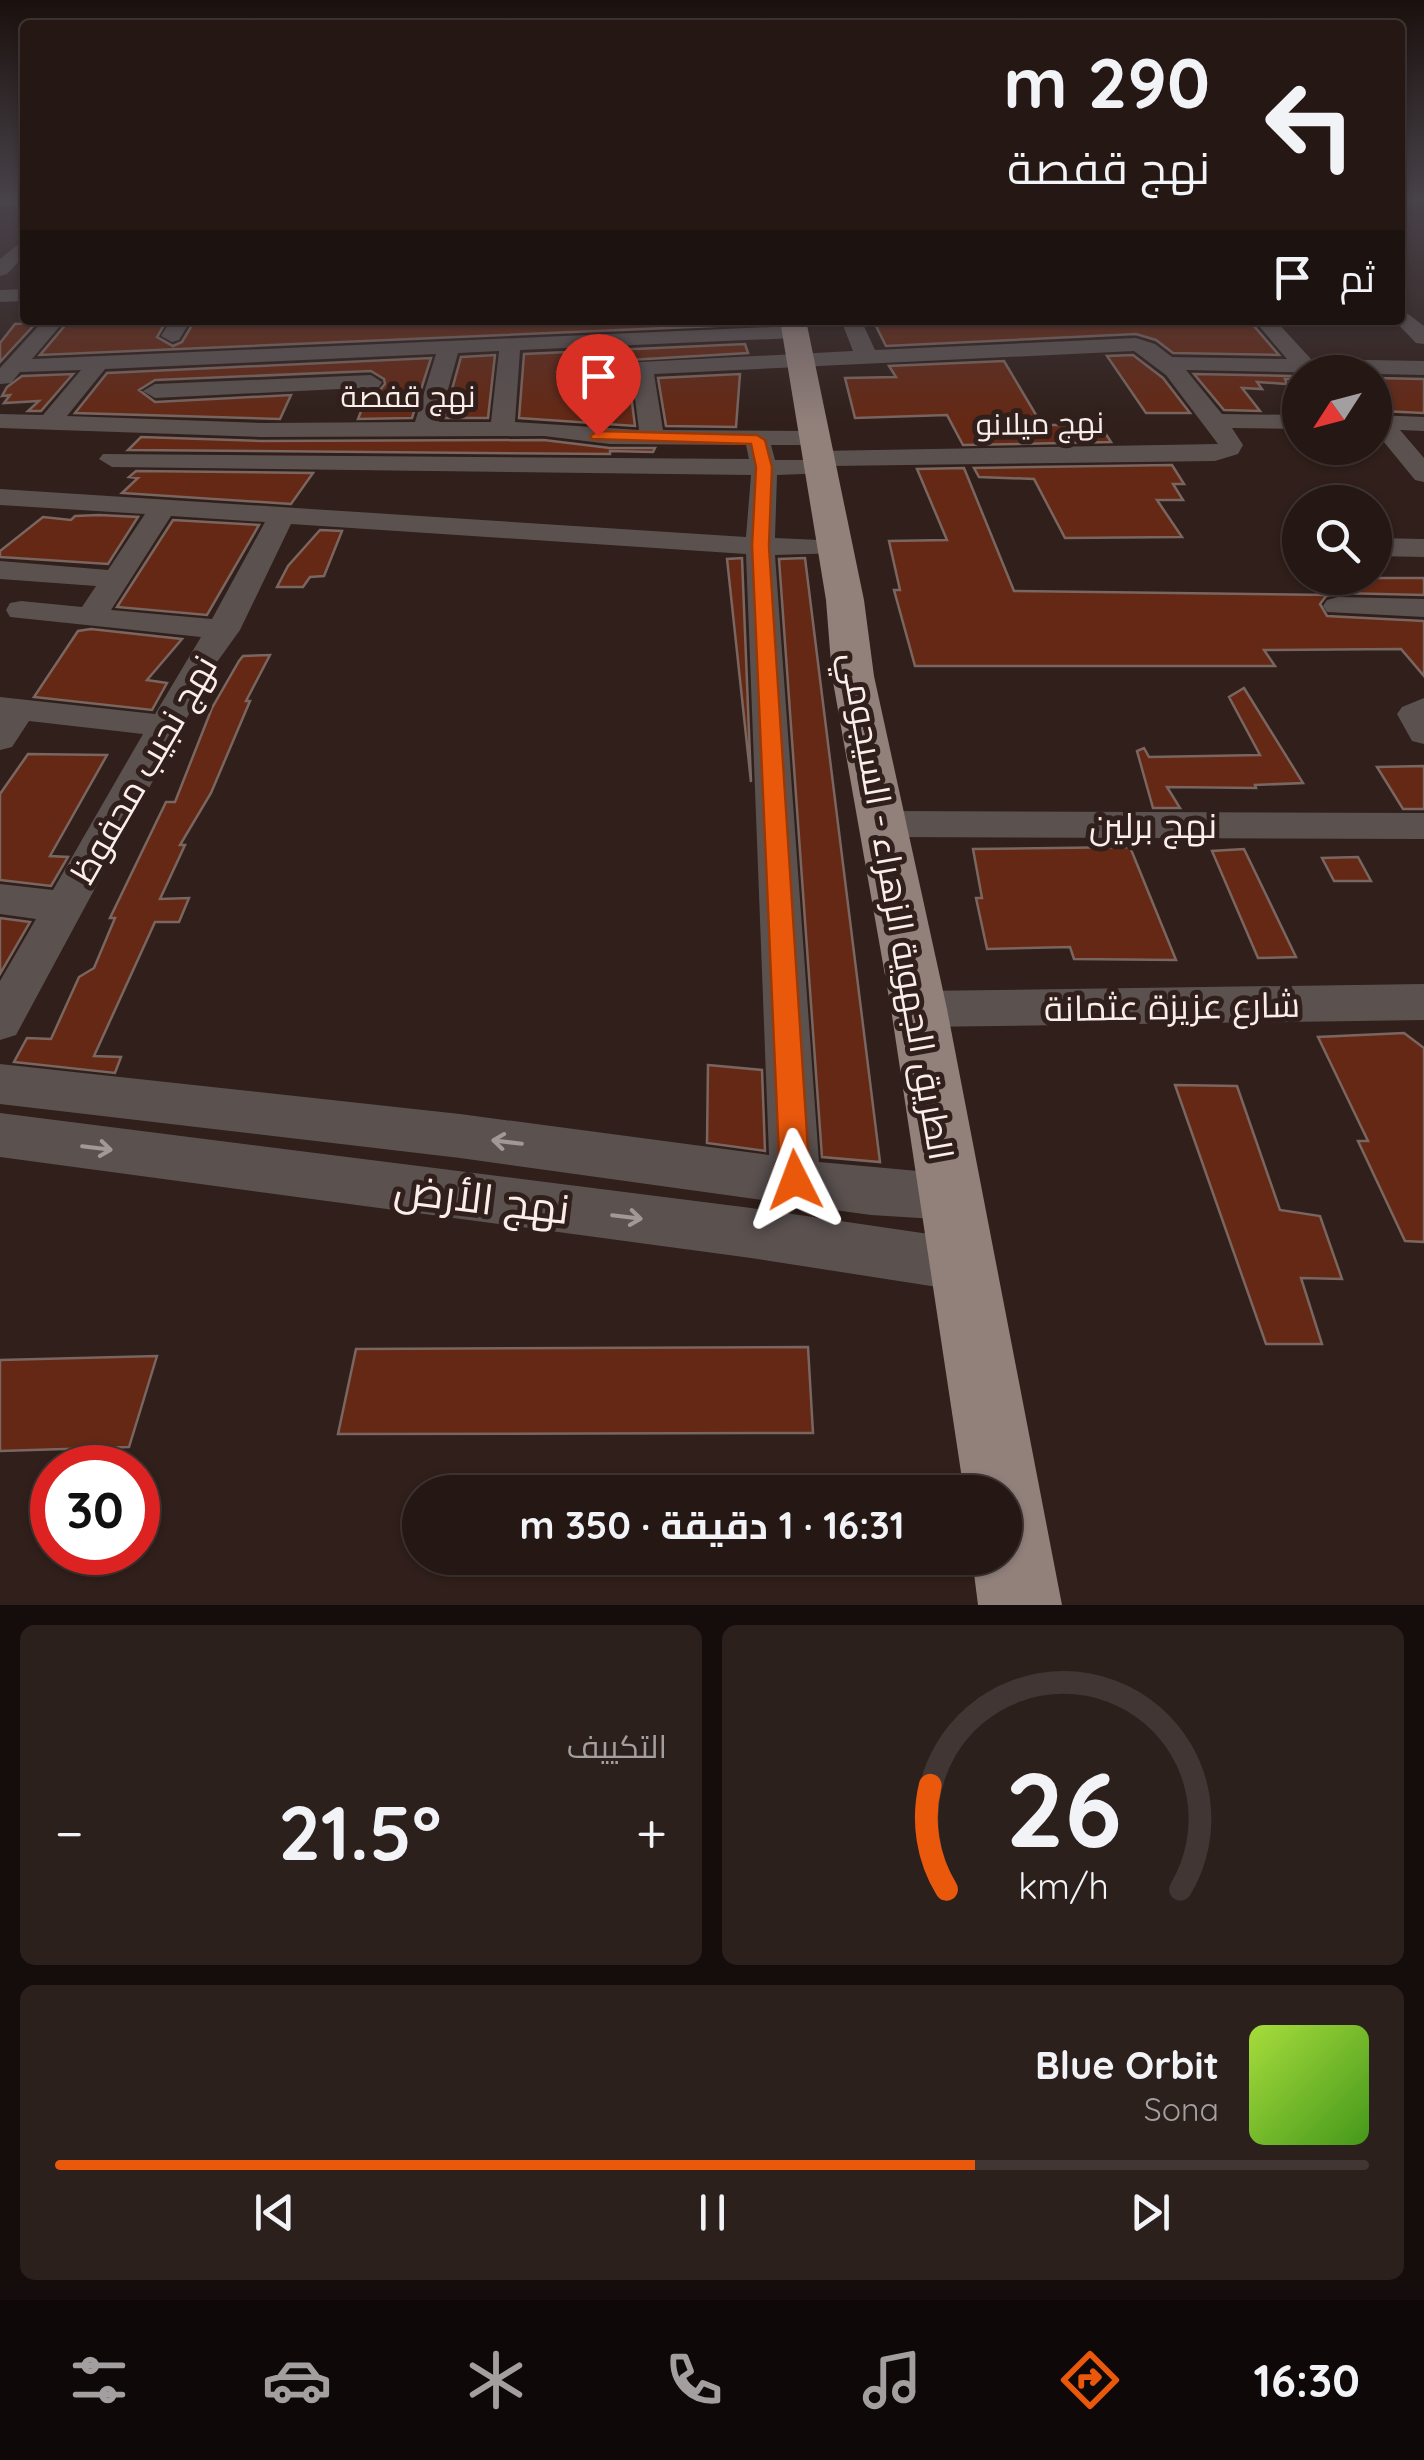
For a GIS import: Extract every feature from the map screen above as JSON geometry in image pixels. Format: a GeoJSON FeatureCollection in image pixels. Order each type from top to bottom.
{"type":"FeatureCollection","features":[{"type":"Feature","properties":{"kind":"main road","name":"الطريق الجهوية الزهراء - السيجومي"},"geometry":{"type":"LineString","coordinates":[[796,338],[1000,1475]]}},
{"type":"Feature","properties":{"kind":"main road"},"geometry":{"type":"LineString","coordinates":[[1015,1575],[1020,1605]]}},
{"type":"Feature","properties":{"kind":"street"},"geometry":{"type":"LineString","coordinates":[[1406,313],[1424,338]]}},
{"type":"Feature","properties":{"kind":"street"},"geometry":{"type":"LineString","coordinates":[[7,374],[50,325]]}},
{"type":"Feature","properties":{"kind":"street"},"geometry":{"type":"LineString","coordinates":[[502,429],[528,325]]}},
{"type":"Feature","properties":{"kind":"street"},"geometry":{"type":"LineString","coordinates":[[853,325],[866,355]]}},
{"type":"Feature","properties":{"kind":"street"},"geometry":{"type":"LineString","coordinates":[[1268,325],[1295,355]]}},
{"type":"Feature","properties":{"kind":"street"},"geometry":{"type":"LineString","coordinates":[[406,351],[412,326]]}},
{"type":"Feature","properties":{"kind":"street"},"geometry":{"type":"LineString","coordinates":[[7,374],[98,362],[174,337],[380,352],[573,343],[642,330],[796,338],[866,355],[926,345],[1136,344],[1150,348],[1217,421],[1282,422]]}},
{"type":"Feature","properties":{"kind":"street"},"geometry":{"type":"LineString","coordinates":[[82,502],[155,391],[174,337]]}},
{"type":"Feature","properties":{"kind":"street"},"geometry":{"type":"LineString","coordinates":[[572,371],[642,369],[796,338]]}},
{"type":"Feature","properties":{"kind":"street"},"geometry":{"type":"LineString","coordinates":[[0,342],[73,340]]}},
{"type":"Feature","properties":{"kind":"street"},"geometry":{"type":"LineString","coordinates":[[573,343],[573,432]]}},
{"type":"Feature","properties":{"kind":"street"},"geometry":{"type":"LineString","coordinates":[[426,428],[448,349]]}},
{"type":"Feature","properties":{"kind":"street"},"geometry":{"type":"LineString","coordinates":[[346,428],[370,382],[380,352]]}},
{"type":"Feature","properties":{"kind":"street"},"geometry":{"type":"LineString","coordinates":[[49,424],[98,362]]}},
{"type":"Feature","properties":{"kind":"street"},"geometry":{"type":"LineString","coordinates":[[1165,363],[1282,365]]}},
{"type":"Feature","properties":{"kind":"street"},"geometry":{"type":"LineString","coordinates":[[1392,367],[1424,368]]}},
{"type":"Feature","properties":{"kind":"street"},"geometry":{"type":"LineString","coordinates":[[642,369],[652,438]]}},
{"type":"Feature","properties":{"kind":"street"},"geometry":{"type":"LineString","coordinates":[[155,391],[370,382]]}},
{"type":"Feature","properties":{"kind":"street"},"geometry":{"type":"LineString","coordinates":[[284,429],[300,385]]}},
{"type":"Feature","properties":{"kind":"street"},"geometry":{"type":"LineString","coordinates":[[208,428],[232,388]]}},
{"type":"Feature","properties":{"kind":"street","name":"نهج قفصة"},"geometry":{"type":"LineString","coordinates":[[0,421],[130,427],[573,432],[652,438],[760,454]]}},
{"type":"Feature","properties":{"kind":"street","name":"نهج ميلانو"},"geometry":{"type":"LineString","coordinates":[[818,455],[1215,453],[1230,449],[1231,445],[1217,421]]}},
{"type":"Feature","properties":{"kind":"street"},"geometry":{"type":"LineString","coordinates":[[1392,423],[1424,424]]}},
{"type":"Feature","properties":{"kind":"street"},"geometry":{"type":"LineString","coordinates":[[1392,439],[1424,474]]}},
{"type":"Feature","properties":{"kind":"street"},"geometry":{"type":"LineString","coordinates":[[760,454],[760,546],[795,1180]]}},
{"type":"Feature","properties":{"kind":"street"},"geometry":{"type":"LineString","coordinates":[[112,459],[818,455]]}},
{"type":"Feature","properties":{"kind":"street"},"geometry":{"type":"LineString","coordinates":[[3,500],[760,546],[832,547]]}},
{"type":"Feature","properties":{"kind":"street"},"geometry":{"type":"LineString","coordinates":[[91,617],[163,508]]}},
{"type":"Feature","properties":{"kind":"street","name":"نهج نجيب محفوظ"},"geometry":{"type":"LineString","coordinates":[[0,1022],[165,726],[224,630],[232,606],[282,516]]}},
{"type":"Feature","properties":{"kind":"street"},"geometry":{"type":"LineString","coordinates":[[1392,547],[1424,548]]}},
{"type":"Feature","properties":{"kind":"street"},"geometry":{"type":"LineString","coordinates":[[0,570],[115,580]]}},
{"type":"Feature","properties":{"kind":"street"},"geometry":{"type":"LineString","coordinates":[[10,620],[59,575]]}},
{"type":"Feature","properties":{"kind":"street"},"geometry":{"type":"LineString","coordinates":[[1338,606],[1424,608]]}},
{"type":"Feature","properties":{"kind":"street"},"geometry":{"type":"LineString","coordinates":[[10,620],[91,617],[224,630]]}},
{"type":"Feature","properties":{"kind":"street"},"geometry":{"type":"LineString","coordinates":[[0,739],[10,708],[165,726]]}},
{"type":"Feature","properties":{"kind":"street","name":"نهج برلين"},"geometry":{"type":"LineString","coordinates":[[882,824],[1424,826]]}},
{"type":"Feature","properties":{"kind":"street"},"geometry":{"type":"LineString","coordinates":[[0,899],[64,907]]}},
{"type":"Feature","properties":{"kind":"street","name":"شارع عزيزة عثمانة"},"geometry":{"type":"LineString","coordinates":[[919,1009],[1424,1002]]}},
{"type":"Feature","properties":{"kind":"street","name":"نهج الأرض"},"geometry":{"type":"LineString","coordinates":[[0,1084],[460,1136],[870,1192],[951,1196]]}},
{"type":"Feature","properties":{"kind":"street","name":"نهج الأرض"},"geometry":{"type":"LineString","coordinates":[[0,1135],[752,1233],[963,1266]]}},
{"type":"Feature","properties":{"kind":"building"},"geometry":{"type":"Polygon","coordinates":[[[15,324],[34,325],[0,362],[0,343],[15,324]]]}},
{"type":"Feature","properties":{"kind":"building"},"geometry":{"type":"Polygon","coordinates":[[[65,325],[164,325],[157,337],[173,346],[182,342],[192,325],[737,325],[40,355],[65,325]]]}},
{"type":"Feature","properties":{"kind":"building"},"geometry":{"type":"Polygon","coordinates":[[[876,325],[1253,325],[1279,355],[1173,353],[1156,340],[1136,334],[886,346],[876,325]]]}},
{"type":"Feature","properties":{"kind":"building"},"geometry":{"type":"Polygon","coordinates":[[[745,344],[748,353],[561,364],[557,372],[572,382],[629,379],[635,426],[519,418],[524,354],[745,344]]]}},
{"type":"Feature","properties":{"kind":"building"},"geometry":{"type":"Polygon","coordinates":[[[495,355],[488,418],[444,418],[461,357],[495,355]]]}},
{"type":"Feature","properties":{"kind":"building"},"geometry":{"type":"Polygon","coordinates":[[[1133,355],[1163,378],[1190,413],[1146,413],[1107,356],[1133,355]]]}},
{"type":"Feature","properties":{"kind":"building"},"geometry":{"type":"Polygon","coordinates":[[[431,358],[412,418],[358,419],[369,391],[379,391],[385,384],[371,371],[155,380],[139,390],[155,402],[291,395],[280,419],[75,413],[107,373],[431,358]]]}},
{"type":"Feature","properties":{"kind":"building"},"geometry":{"type":"Polygon","coordinates":[[[1004,361],[1042,425],[1097,420],[1111,442],[963,445],[947,415],[855,418],[845,378],[896,377],[889,366],[1004,361]]]}},
{"type":"Feature","properties":{"kind":"building"},"geometry":{"type":"Polygon","coordinates":[[[73,374],[41,411],[28,411],[39,401],[4,403],[10,395],[2,396],[7,387],[22,376],[73,374]]]}},
{"type":"Feature","properties":{"kind":"building"},"geometry":{"type":"Polygon","coordinates":[[[740,374],[736,427],[666,426],[658,378],[740,374]]]}},
{"type":"Feature","properties":{"kind":"building"},"geometry":{"type":"Polygon","coordinates":[[[1194,374],[1282,376],[1282,384],[1257,382],[1262,389],[1242,388],[1260,411],[1224,410],[1194,374]]]}},
{"type":"Feature","properties":{"kind":"building"},"geometry":{"type":"Polygon","coordinates":[[[1392,378],[1424,379],[1424,413],[1392,412],[1392,378]]]}},
{"type":"Feature","properties":{"kind":"building"},"geometry":{"type":"Polygon","coordinates":[[[141,437],[261,441],[544,440],[610,448],[655,448],[653,452],[610,454],[128,450],[141,437]]]}},
{"type":"Feature","properties":{"kind":"building"},"geometry":{"type":"Polygon","coordinates":[[[1172,465],[1184,484],[1173,484],[1183,500],[1157,500],[1182,537],[1065,538],[1034,479],[979,477],[974,468],[1172,465]]]}},
{"type":"Feature","properties":{"kind":"building"},"geometry":{"type":"Polygon","coordinates":[[[964,468],[1014,591],[1330,595],[1320,604],[1327,616],[1424,621],[1424,676],[1401,649],[1264,650],[1275,666],[915,666],[894,590],[900,590],[889,541],[947,540],[917,469],[964,468]]]}},
{"type":"Feature","properties":{"kind":"building"},"geometry":{"type":"Polygon","coordinates":[[[136,471],[313,473],[291,504],[122,493],[138,478],[129,477],[136,471]]]}},
{"type":"Feature","properties":{"kind":"building"},"geometry":{"type":"Polygon","coordinates":[[[75,516],[138,517],[108,564],[0,557],[0,551],[43,517],[71,520],[75,516]]]}},
{"type":"Feature","properties":{"kind":"building"},"geometry":{"type":"Polygon","coordinates":[[[173,520],[259,525],[207,615],[117,607],[173,520]]]}},
{"type":"Feature","properties":{"kind":"building"},"geometry":{"type":"Polygon","coordinates":[[[320,530],[342,531],[324,576],[310,577],[303,587],[277,587],[288,566],[320,530]]]}},
{"type":"Feature","properties":{"kind":"building"},"geometry":{"type":"Polygon","coordinates":[[[742,558],[751,782],[727,559],[742,558]]]}},
{"type":"Feature","properties":{"kind":"building"},"geometry":{"type":"Polygon","coordinates":[[[805,558],[880,1162],[822,1157],[779,559],[805,558]]]}},
{"type":"Feature","properties":{"kind":"building"},"geometry":{"type":"Polygon","coordinates":[[[1392,578],[1424,578],[1424,595],[1392,594],[1392,578]]]}},
{"type":"Feature","properties":{"kind":"building"},"geometry":{"type":"Polygon","coordinates":[[[78,631],[182,639],[147,680],[167,683],[152,710],[34,697],[78,631]]]}},
{"type":"Feature","properties":{"kind":"building"},"geometry":{"type":"Polygon","coordinates":[[[270,655],[246,701],[250,701],[211,793],[180,845],[185,845],[160,899],[189,898],[179,922],[155,922],[94,1056],[121,1057],[115,1073],[14,1062],[27,1038],[51,1039],[79,977],[94,968],[115,918],[110,918],[166,802],[175,802],[212,708],[239,661],[243,656],[270,655]]]}},
{"type":"Feature","properties":{"kind":"building"},"geometry":{"type":"Polygon","coordinates":[[[1244,688],[1303,783],[1255,785],[1256,788],[1167,787],[1180,808],[1153,808],[1137,751],[1144,748],[1149,757],[1260,755],[1229,697],[1244,688]]]}},
{"type":"Feature","properties":{"kind":"building"},"geometry":{"type":"Polygon","coordinates":[[[28,754],[107,755],[50,856],[68,857],[51,886],[0,880],[0,794],[28,754]]]}},
{"type":"Feature","properties":{"kind":"building"},"geometry":{"type":"Polygon","coordinates":[[[1424,766],[1424,809],[1403,809],[1377,767],[1424,766]]]}},
{"type":"Feature","properties":{"kind":"building"},"geometry":{"type":"Polygon","coordinates":[[[1130,847],[1176,960],[1074,959],[1070,947],[987,949],[976,898],[982,898],[973,849],[1130,847]]]}},
{"type":"Feature","properties":{"kind":"building"},"geometry":{"type":"Polygon","coordinates":[[[1244,849],[1296,957],[1258,958],[1212,851],[1244,849]]]}},
{"type":"Feature","properties":{"kind":"building"},"geometry":{"type":"Polygon","coordinates":[[[1358,857],[1371,881],[1334,881],[1322,858],[1358,857]]]}},
{"type":"Feature","properties":{"kind":"building"},"geometry":{"type":"Polygon","coordinates":[[[0,918],[30,922],[0,974],[0,918]]]}},
{"type":"Feature","properties":{"kind":"building"},"geometry":{"type":"Polygon","coordinates":[[[1404,1033],[1424,1048],[1424,1242],[1405,1241],[1358,1141],[1368,1141],[1318,1037],[1404,1033]]]}},
{"type":"Feature","properties":{"kind":"building"},"geometry":{"type":"Polygon","coordinates":[[[708,1065],[762,1070],[765,1151],[707,1143],[708,1065]]]}},
{"type":"Feature","properties":{"kind":"building"},"geometry":{"type":"Polygon","coordinates":[[[1175,1085],[1237,1086],[1280,1210],[1320,1216],[1342,1279],[1301,1278],[1322,1344],[1266,1344],[1175,1085]]]}},
{"type":"Feature","properties":{"kind":"building"},"geometry":{"type":"Polygon","coordinates":[[[808,1347],[813,1433],[338,1434],[356,1349],[808,1347]]]}},
{"type":"Feature","properties":{"kind":"building"},"geometry":{"type":"Polygon","coordinates":[[[157,1356],[130,1445],[30,1445],[30,1450],[0,1451],[0,1360],[157,1356]]]}},
{"type":"Feature","properties":{"kind":"route"},"geometry":{"type":"LineString","coordinates":[[598,436],[757,440],[764,467],[760,546],[795,1180]]}}]}
